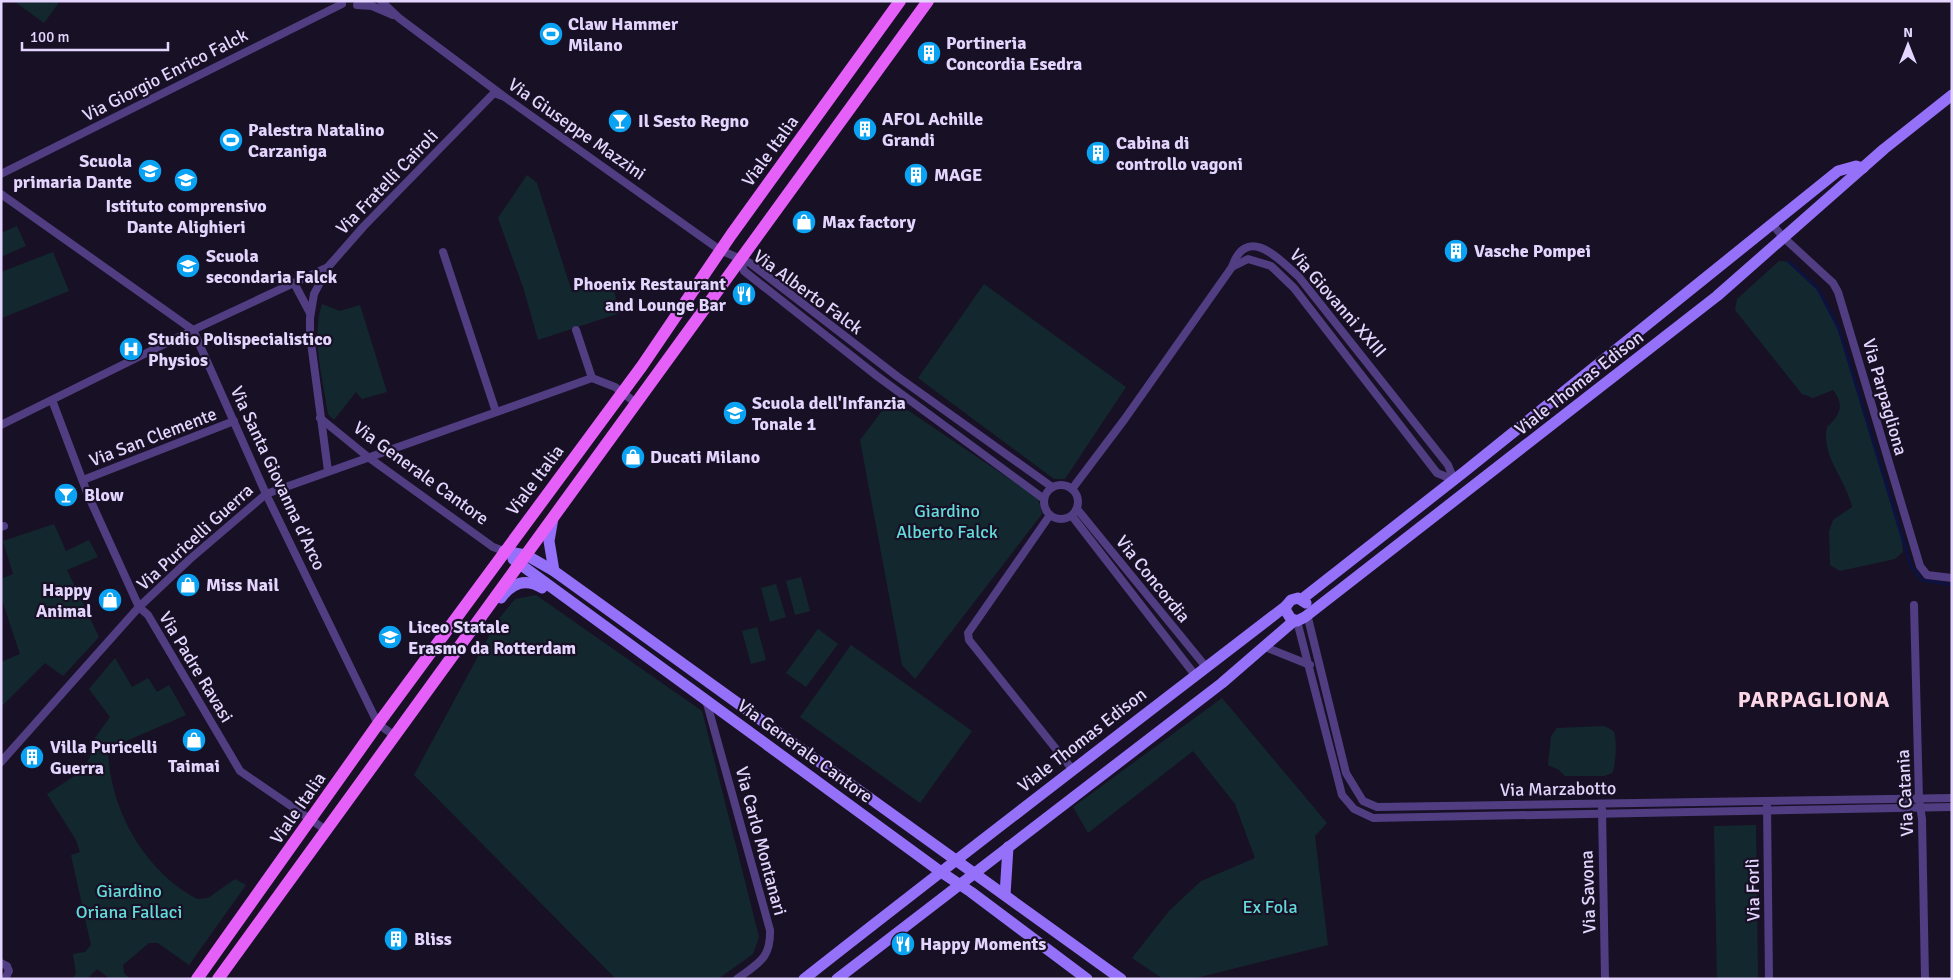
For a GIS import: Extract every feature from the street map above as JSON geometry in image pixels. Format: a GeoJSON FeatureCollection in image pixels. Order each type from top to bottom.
{"type":"FeatureCollection","features":[{"type":"Feature","properties":{"kind":"main road","name":"Viale Italia"},"geometry":{"type":"LineString","coordinates":[[197,979],[311,821],[378,724],[622,392],[720,250],[900,1]]}},
{"type":"Feature","properties":{"kind":"main road","name":"Viale Italia"},"geometry":{"type":"LineString","coordinates":[[218,979],[928,1]]}},
{"type":"Feature","properties":{"kind":"street","name":"Via Giuseppe Mazzini"},"geometry":{"type":"LineString","coordinates":[[381,1],[399,18],[506,98],[720,250],[740,260]]}},
{"type":"Feature","properties":{"kind":"street","name":"Via Giuseppe Mazzini"},"geometry":{"type":"LineString","coordinates":[[341,2],[349,6],[359,3],[372,6],[399,18]]}},
{"type":"Feature","properties":{"kind":"street","name":"Via Giorgio Enrico Falck"},"geometry":{"type":"LineString","coordinates":[[1,174],[341,2]]}},
{"type":"Feature","properties":{"kind":"street","name":"Via Fratelli Cairoli"},"geometry":{"type":"LineString","coordinates":[[328,472],[310,336],[310,313],[314,294],[328,268],[364,226],[494,93],[506,98]]}},
{"type":"Feature","properties":{"kind":"street","name":"Viale Thomas Edison"},"geometry":{"type":"LineString","coordinates":[[1308,614],[1717,296],[1863,168],[1952,95]]}},
{"type":"Feature","properties":{"kind":"street","name":"Viale Thomas Edison"},"geometry":{"type":"LineString","coordinates":[[1302,599],[1454,480],[1838,171],[1856,166],[1863,168]]}},
{"type":"Feature","properties":{"kind":"street"},"geometry":{"type":"LineString","coordinates":[[1,194],[193,330]]}},
{"type":"Feature","properties":{"kind":"street","name":"Via Parpagliona"},"geometry":{"type":"LineString","coordinates":[[1772,224],[1783,237],[1833,283],[1838,292],[1920,566],[1923,573],[1927,575],[1952,578]]}},
{"type":"Feature","properties":{"kind":"street","name":"Via Giovanni XXIII"},"geometry":{"type":"LineString","coordinates":[[1072,489],[1232,267],[1236,256],[1244,249],[1262,247],[1273,253],[1299,277],[1448,465],[1454,480],[1464,493]]}},
{"type":"Feature","properties":{"kind":"street"},"geometry":{"type":"LineString","coordinates":[[443,252],[496,412]]}},
{"type":"Feature","properties":{"kind":"street"},"geometry":{"type":"LineString","coordinates":[[1232,267],[1248,259],[1271,266],[1294,288],[1437,474],[1454,480]]}},
{"type":"Feature","properties":{"kind":"street","name":"Via Alberto Falck"},"geometry":{"type":"LineString","coordinates":[[740,260],[750,263],[898,377],[1052,487]]}},
{"type":"Feature","properties":{"kind":"street","name":"Via Alberto Falck"},"geometry":{"type":"LineString","coordinates":[[740,260],[744,271],[877,376],[1044,499]]}},
{"type":"Feature","properties":{"kind":"street"},"geometry":{"type":"LineString","coordinates":[[1,425],[193,330],[328,268]]}},
{"type":"Feature","properties":{"kind":"street","name":"Via Fratelli Cairoli"},"geometry":{"type":"LineString","coordinates":[[294,283],[310,313]]}},
{"type":"Feature","properties":{"kind":"street","name":"Via Santa Giovanna d'Arco"},"geometry":{"type":"LineString","coordinates":[[193,330],[266,494],[378,724],[395,736]]}},
{"type":"Feature","properties":{"kind":"street"},"geometry":{"type":"LineString","coordinates":[[576,330],[592,378],[622,392],[636,403]]}},
{"type":"Feature","properties":{"kind":"street","name":"Via Puricelli Guerra"},"geometry":{"type":"LineString","coordinates":[[1,762],[139,607],[190,559],[266,494],[592,378]]}},
{"type":"Feature","properties":{"kind":"street","name":"Via Padre Ravasi"},"geometry":{"type":"LineString","coordinates":[[52,400],[88,496],[139,607],[148,614],[240,771],[326,830]]}},
{"type":"Feature","properties":{"kind":"street","name":"Via Generale Cantore"},"geometry":{"type":"LineString","coordinates":[[320,418],[368,458],[493,547],[522,560],[554,570],[1121,979]]}},
{"type":"Feature","properties":{"kind":"street","name":"Via San Clemente"},"geometry":{"type":"LineString","coordinates":[[83,480],[234,421]]}},
{"type":"Feature","properties":{"kind":"street"},"geometry":{"type":"LineString","coordinates":[[1061,485],[1072,489],[1077,495],[1077,509],[1072,516],[1063,519],[1050,515],[1044,507],[1044,499],[1052,487],[1061,485]]}},
{"type":"Feature","properties":{"kind":"street","name":"Via Concordia"},"geometry":{"type":"LineString","coordinates":[[1077,509],[1206,667]]}},
{"type":"Feature","properties":{"kind":"street"},"geometry":{"type":"LineString","coordinates":[[1050,515],[968,633],[973,645],[1072,769]]}},
{"type":"Feature","properties":{"kind":"street"},"geometry":{"type":"LineString","coordinates":[[554,516],[549,541],[554,570]]}},
{"type":"Feature","properties":{"kind":"street","name":"Via Concordia"},"geometry":{"type":"LineString","coordinates":[[1072,516],[1195,675]]}},
{"type":"Feature","properties":{"kind":"street","name":"Via Generale Cantore"},"geometry":{"type":"LineString","coordinates":[[522,560],[562,596],[960,884],[1087,979]]}},
{"type":"Feature","properties":{"kind":"street","name":"Viale Italia"},"geometry":{"type":"LineString","coordinates":[[466,637],[479,629],[511,586],[528,582],[562,596]]}},
{"type":"Feature","properties":{"kind":"street"},"geometry":{"type":"LineString","coordinates":[[837,979],[1216,688],[1296,621],[1308,614],[1308,605],[1302,599],[1294,599],[1286,606],[1287,615],[1296,621]]}},
{"type":"Feature","properties":{"kind":"street","name":"Via Catania"},"geometry":{"type":"LineString","coordinates":[[1914,605],[1919,799],[1922,807],[1925,979]]}},
{"type":"Feature","properties":{"kind":"street","name":"Viale Thomas Edison"},"geometry":{"type":"LineString","coordinates":[[804,979],[1072,769],[1286,606]]}},
{"type":"Feature","properties":{"kind":"street","name":"Via Marzabotto"},"geometry":{"type":"LineString","coordinates":[[1308,614],[1346,773],[1363,801],[1377,807],[1952,798]]}},
{"type":"Feature","properties":{"kind":"street","name":"Via Marzabotto"},"geometry":{"type":"LineString","coordinates":[[1296,621],[1310,665],[1338,786],[1347,802],[1362,813],[1383,818],[1952,806]]}},
{"type":"Feature","properties":{"kind":"street"},"geometry":{"type":"LineString","coordinates":[[1265,648],[1310,665]]}},
{"type":"Feature","properties":{"kind":"street","name":"Via Carlo Montanari"},"geometry":{"type":"LineString","coordinates":[[706,700],[770,930],[770,947],[767,954],[737,979]]}},
{"type":"Feature","properties":{"kind":"street"},"geometry":{"type":"LineString","coordinates":[[1,752],[15,747]]}},
{"type":"Feature","properties":{"kind":"street","name":"Via Forlì"},"geometry":{"type":"LineString","coordinates":[[1767,801],[1769,979]]}},
{"type":"Feature","properties":{"kind":"street","name":"Via Savona"},"geometry":{"type":"LineString","coordinates":[[1602,804],[1605,979]]}},
{"type":"Feature","properties":{"kind":"street"},"geometry":{"type":"LineString","coordinates":[[1005,895],[1008,847]]}},
{"type":"Feature","properties":{"kind":"street"},"geometry":{"type":"LineString","coordinates":[[900,904],[912,920]]}},
{"type":"Feature","properties":{"kind":"street"},"geometry":{"type":"LineString","coordinates":[[1,963],[7,966],[9,971],[5,979]]}},
{"type":"Feature","properties":{"kind":"green space"},"geometry":{"type":"Polygon","coordinates":[[[14,1],[60,1],[44,23],[14,1]]]}},
{"type":"Feature","properties":{"kind":"green space"},"geometry":{"type":"Polygon","coordinates":[[[527,175],[537,183],[572,292],[611,280],[620,313],[538,340],[524,290],[498,218],[527,175]]]}},
{"type":"Feature","properties":{"kind":"green space"},"geometry":{"type":"Polygon","coordinates":[[[17,226],[26,246],[1,257],[1,233],[17,226]]]}},
{"type":"Feature","properties":{"kind":"green space"},"geometry":{"type":"Polygon","coordinates":[[[53,252],[69,291],[2,318],[1,272],[53,252]]]}},
{"type":"Feature","properties":{"kind":"green space"},"geometry":{"type":"Polygon","coordinates":[[[1779,261],[1789,262],[1818,289],[1839,329],[1902,541],[1903,552],[1895,559],[1840,571],[1830,565],[1829,531],[1833,520],[1852,507],[1831,458],[1826,438],[1827,427],[1838,414],[1840,405],[1837,395],[1833,390],[1813,398],[1802,394],[1735,310],[1737,299],[1779,261]]]}},
{"type":"Feature","properties":{"kind":"green space","name":"Giardino Alberto Falck"},"geometry":{"type":"Polygon","coordinates":[[[984,284],[1126,387],[1065,479],[1054,479],[918,378],[984,284]]]}},
{"type":"Feature","properties":{"kind":"green space"},"geometry":{"type":"Polygon","coordinates":[[[322,304],[340,311],[360,305],[387,392],[362,399],[356,392],[334,420],[328,414],[319,359],[318,331],[322,304]]]}},
{"type":"Feature","properties":{"kind":"green space","name":"Giardino Alberto Falck"},"geometry":{"type":"Polygon","coordinates":[[[891,399],[1038,498],[1042,514],[915,679],[902,665],[860,440],[891,399]]]}},
{"type":"Feature","properties":{"kind":"green space"},"geometry":{"type":"Polygon","coordinates":[[[54,524],[66,551],[89,540],[98,557],[67,570],[99,637],[63,676],[45,663],[1,707],[1,662],[20,654],[1,597],[1,579],[13,574],[3,541],[54,524]]]}},
{"type":"Feature","properties":{"kind":"green space"},"geometry":{"type":"Polygon","coordinates":[[[801,577],[810,611],[795,615],[786,581],[801,577]]]}},
{"type":"Feature","properties":{"kind":"green space"},"geometry":{"type":"Polygon","coordinates":[[[776,584],[786,617],[770,622],[761,588],[776,584]]]}},
{"type":"Feature","properties":{"kind":"green space"},"geometry":{"type":"Polygon","coordinates":[[[536,595],[702,711],[759,937],[753,954],[718,979],[616,979],[414,775],[497,621],[515,599],[536,595]]]}},
{"type":"Feature","properties":{"kind":"green space"},"geometry":{"type":"Polygon","coordinates":[[[757,627],[766,660],[751,664],[742,631],[757,627]]]}},
{"type":"Feature","properties":{"kind":"green space"},"geometry":{"type":"Polygon","coordinates":[[[818,629],[838,644],[806,687],[786,673],[818,629]]]}},
{"type":"Feature","properties":{"kind":"green space"},"geometry":{"type":"Polygon","coordinates":[[[851,645],[972,731],[920,803],[800,717],[851,645]]]}},
{"type":"Feature","properties":{"kind":"green space","name":"Giardino Oriana Fallaci"},"geometry":{"type":"Polygon","coordinates":[[[115,658],[132,687],[148,678],[157,692],[169,685],[186,715],[108,749],[115,793],[133,836],[161,872],[178,887],[197,899],[208,898],[235,879],[246,885],[189,965],[158,943],[149,943],[123,965],[124,973],[130,979],[110,979],[97,969],[87,979],[72,979],[76,974],[73,954],[85,952],[91,945],[71,855],[80,852],[76,840],[47,794],[82,771],[90,757],[95,738],[110,717],[89,689],[115,658]]]}},
{"type":"Feature","properties":{"kind":"green space","name":"Ex Fola"},"geometry":{"type":"Polygon","coordinates":[[[1222,698],[1327,823],[1315,836],[1328,945],[1192,979],[1163,979],[1132,958],[1169,911],[1201,881],[1255,858],[1235,804],[1193,751],[1088,833],[1073,807],[1222,698]]]}},
{"type":"Feature","properties":{"kind":"green space"},"geometry":{"type":"Polygon","coordinates":[[[1603,726],[1612,730],[1615,735],[1615,759],[1612,773],[1604,776],[1565,776],[1559,770],[1548,765],[1551,736],[1557,728],[1603,726]]]}},
{"type":"Feature","properties":{"kind":"green space"},"geometry":{"type":"Polygon","coordinates":[[[1756,825],[1758,979],[1717,979],[1714,826],[1756,825]]]}},
{"type":"Feature","properties":{"kind":"waterway"},"geometry":{"type":"LineString","coordinates":[[1789,262],[1818,289],[1839,329],[1911,566],[1922,580],[1952,585]]}},
{"type":"Feature","properties":{"kind":"place","name":"Claw Hammer Milano"},"geometry":{"type":"Point","coordinates":[551,34]}},
{"type":"Feature","properties":{"kind":"place","name":"Portineria Concordia Esedra"},"geometry":{"type":"Point","coordinates":[929,53]}},
{"type":"Feature","properties":{"kind":"place","name":"Il Sesto Regno"},"geometry":{"type":"Point","coordinates":[620,121]}},
{"type":"Feature","properties":{"kind":"place","name":"AFOL Achille Grandi"},"geometry":{"type":"Point","coordinates":[865,129]}},
{"type":"Feature","properties":{"kind":"place","name":"Palestra Natalino Carzaniga"},"geometry":{"type":"Point","coordinates":[231,140]}},
{"type":"Feature","properties":{"kind":"place","name":"Cabina di controllo vagoni"},"geometry":{"type":"Point","coordinates":[1098,153]}},
{"type":"Feature","properties":{"kind":"place","name":"Scuola primaria Dante"},"geometry":{"type":"Point","coordinates":[150,171]}},
{"type":"Feature","properties":{"kind":"place","name":"MAGE"},"geometry":{"type":"Point","coordinates":[916,175]}},
{"type":"Feature","properties":{"kind":"place","name":"Istituto comprensivo Dante Alighieri"},"geometry":{"type":"Point","coordinates":[186,180]}},
{"type":"Feature","properties":{"kind":"place","name":"Max factory"},"geometry":{"type":"Point","coordinates":[804,222]}},
{"type":"Feature","properties":{"kind":"place","name":"Vasche Pompei"},"geometry":{"type":"Point","coordinates":[1456,251]}},
{"type":"Feature","properties":{"kind":"place","name":"Scuola secondaria Falck"},"geometry":{"type":"Point","coordinates":[188,266]}},
{"type":"Feature","properties":{"kind":"place","name":"Phoenix Restaurant and Lounge Bar"},"geometry":{"type":"Point","coordinates":[744,294]}},
{"type":"Feature","properties":{"kind":"place","name":"Studio Polispecialistico Physios"},"geometry":{"type":"Point","coordinates":[131,349]}},
{"type":"Feature","properties":{"kind":"place","name":"Scuola dell'Infanzia Tonale 1"},"geometry":{"type":"Point","coordinates":[735,413]}},
{"type":"Feature","properties":{"kind":"place","name":"Ducati Milano"},"geometry":{"type":"Point","coordinates":[633,457]}},
{"type":"Feature","properties":{"kind":"place","name":"Blow"},"geometry":{"type":"Point","coordinates":[66,495]}},
{"type":"Feature","properties":{"kind":"place","name":"Miss Nail"},"geometry":{"type":"Point","coordinates":[188,585]}},
{"type":"Feature","properties":{"kind":"place","name":"Happy Animal"},"geometry":{"type":"Point","coordinates":[110,600]}},
{"type":"Feature","properties":{"kind":"place","name":"Liceo Statale Erasmo da Rotterdam"},"geometry":{"type":"Point","coordinates":[390,637]}},
{"type":"Feature","properties":{"kind":"place","name":"Taimai"},"geometry":{"type":"Point","coordinates":[194,740]}},
{"type":"Feature","properties":{"kind":"place","name":"Villa Puricelli Guerra"},"geometry":{"type":"Point","coordinates":[32,757]}},
{"type":"Feature","properties":{"kind":"place","name":"Bliss"},"geometry":{"type":"Point","coordinates":[396,939]}},
{"type":"Feature","properties":{"kind":"place","name":"Happy Moments"},"geometry":{"type":"Point","coordinates":[903,944]}},
{"type":"Feature","properties":{"kind":"district","name":"PARPAGLIONA"},"geometry":{"type":"Point","coordinates":[1814,699]}}]}
